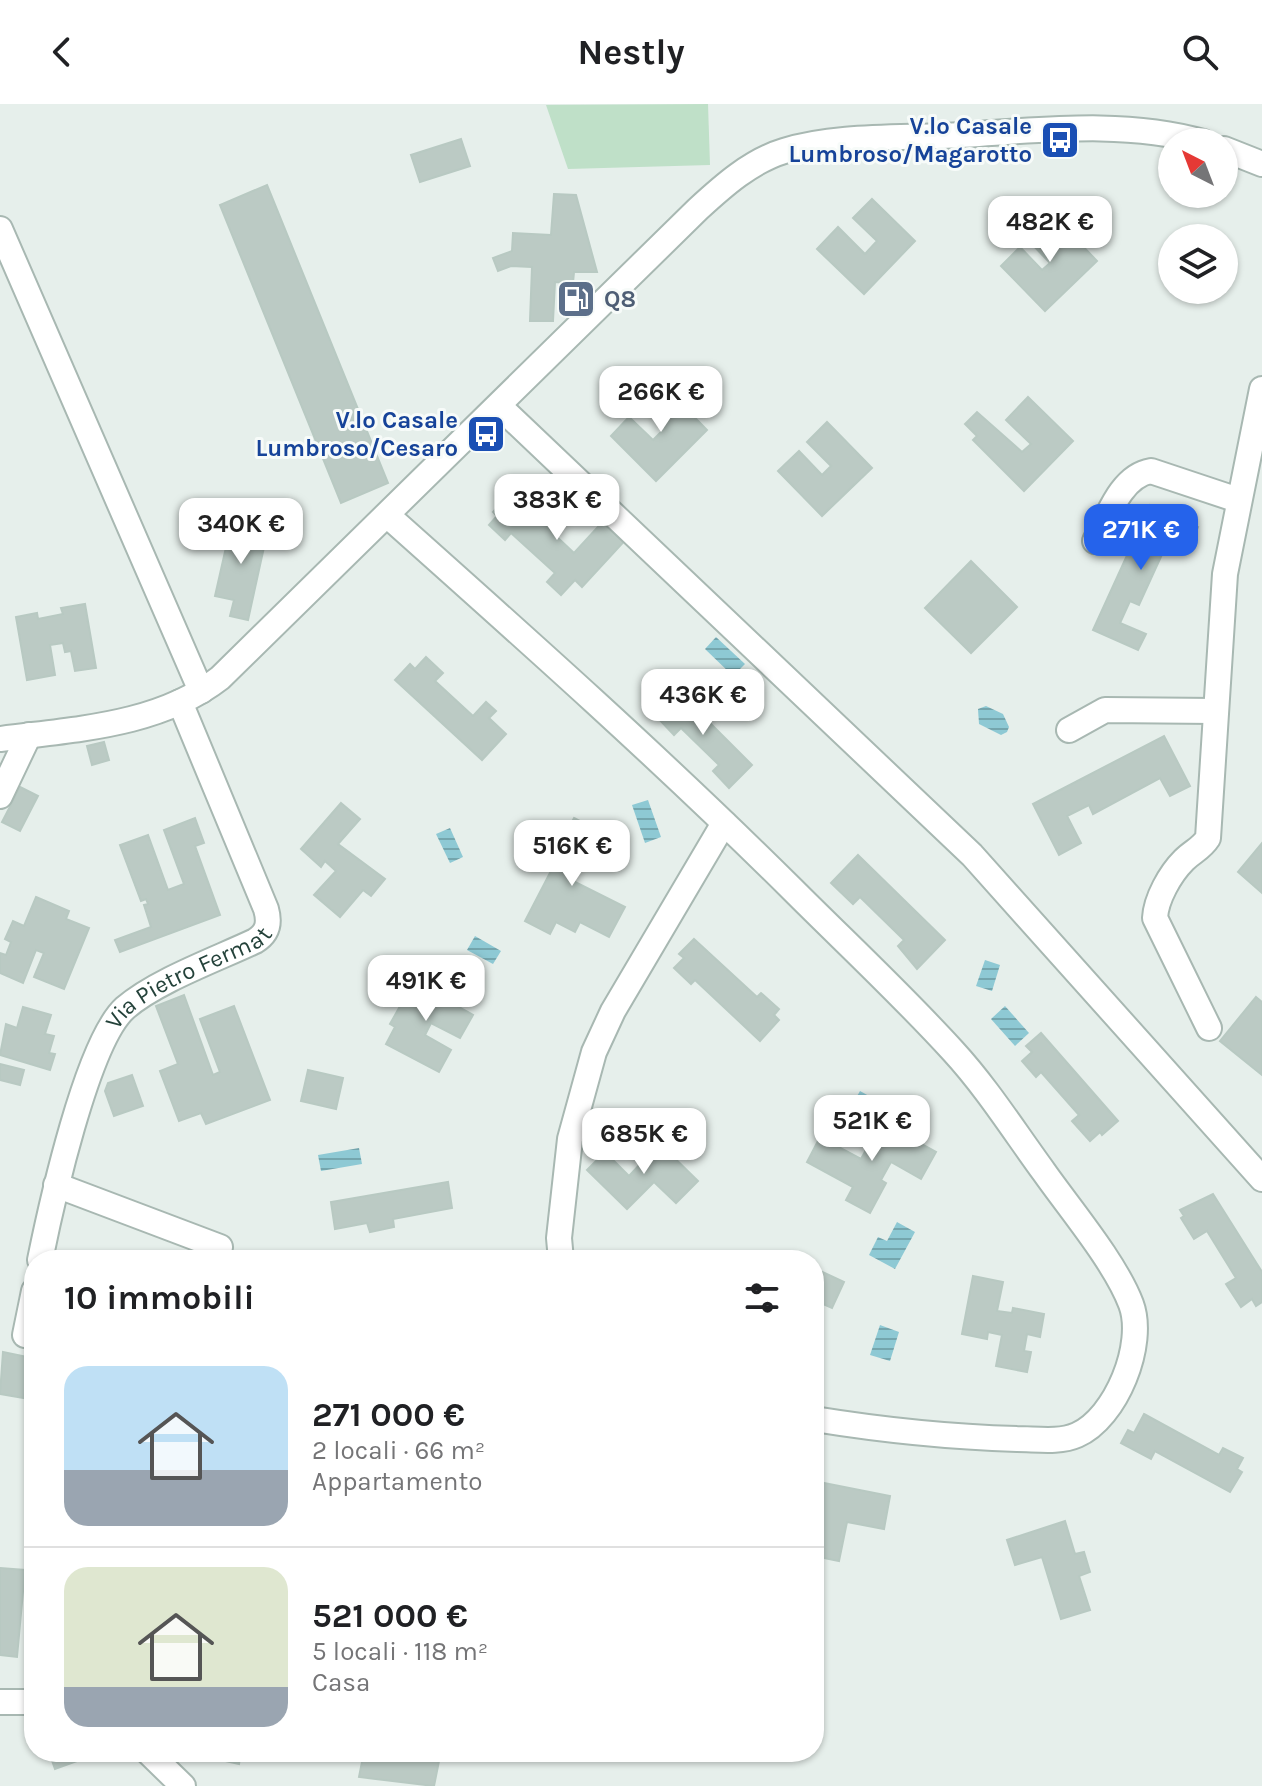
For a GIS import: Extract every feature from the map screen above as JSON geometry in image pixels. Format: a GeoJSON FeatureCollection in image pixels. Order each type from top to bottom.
{"type":"FeatureCollection","features":[{"type":"Feature","properties":{"kind":"street"},"geometry":{"type":"LineString","coordinates":[[0,739],[125,720],[190,697],[232,669],[704,203],[746,170],[776,153],[816,145],[909,137],[1099,129],[1158,133]]}},
{"type":"Feature","properties":{"kind":"street"},"geometry":{"type":"LineString","coordinates":[[1238,155],[1262,164]]}},
{"type":"Feature","properties":{"kind":"street"},"geometry":{"type":"LineString","coordinates":[[0,229],[190,697]]}},
{"type":"Feature","properties":{"kind":"street"},"geometry":{"type":"LineString","coordinates":[[1209,1028],[1155,918],[1156,903],[1177,871],[1208,838],[1225,574],[1262,389]]}},
{"type":"Feature","properties":{"kind":"street"},"geometry":{"type":"LineString","coordinates":[[499,406],[972,855],[1262,1179]]}},
{"type":"Feature","properties":{"kind":"street"},"geometry":{"type":"LineString","coordinates":[[1095,541],[1128,481],[1139,473],[1151,471],[1238,500]]}},
{"type":"Feature","properties":{"kind":"street"},"geometry":{"type":"LineString","coordinates":[[387,515],[580,686],[724,823],[969,1069],[1085,1229],[1128,1298],[1133,1312],[1130,1356],[1115,1399],[1097,1422],[1072,1437],[943,1437],[824,1420]]}},
{"type":"Feature","properties":{"kind":"street","name":"Via Pietro Fermat"},"geometry":{"type":"LineString","coordinates":[[42,1250],[56,1185],[92,1071],[118,1015],[151,990],[260,938],[268,925],[266,909],[190,697]]}},
{"type":"Feature","properties":{"kind":"street"},"geometry":{"type":"LineString","coordinates":[[1069,730],[1105,710],[1215,711]]}},
{"type":"Feature","properties":{"kind":"street"},"geometry":{"type":"LineString","coordinates":[[0,796],[29,735]]}},
{"type":"Feature","properties":{"kind":"street"},"geometry":{"type":"LineString","coordinates":[[560,1250],[570,1139],[594,1052],[613,1011],[724,823]]}},
{"type":"Feature","properties":{"kind":"street"},"geometry":{"type":"LineString","coordinates":[[56,1185],[220,1247]]}},
{"type":"Feature","properties":{"kind":"street"},"geometry":{"type":"LineString","coordinates":[[0,1702],[24,1702]]}},
{"type":"Feature","properties":{"kind":"street"},"geometry":{"type":"LineString","coordinates":[[158,1762],[183,1786]]}},
{"type":"Feature","properties":{"kind":"green space"},"geometry":{"type":"Polygon","coordinates":[[[708,104],[710,165],[568,169],[546,105],[708,104]]]}},
{"type":"Feature","properties":{"kind":"water"},"geometry":{"type":"Polygon","coordinates":[[[716,637],[745,664],[733,676],[705,649],[716,637]]]}},
{"type":"Feature","properties":{"kind":"water"},"geometry":{"type":"Polygon","coordinates":[[[986,706],[1003,714],[1009,727],[1007,732],[1001,735],[979,724],[978,709],[986,706]]]}},
{"type":"Feature","properties":{"kind":"water"},"geometry":{"type":"Polygon","coordinates":[[[648,800],[661,837],[645,843],[632,805],[648,800]]]}},
{"type":"Feature","properties":{"kind":"water"},"geometry":{"type":"Polygon","coordinates":[[[450,828],[463,857],[450,863],[436,834],[450,828]]]}},
{"type":"Feature","properties":{"kind":"water"},"geometry":{"type":"Polygon","coordinates":[[[475,936],[501,951],[493,964],[467,950],[475,936]]]}},
{"type":"Feature","properties":{"kind":"water"},"geometry":{"type":"Polygon","coordinates":[[[985,960],[1000,965],[992,991],[976,986],[985,960]]]}},
{"type":"Feature","properties":{"kind":"water"},"geometry":{"type":"Polygon","coordinates":[[[1005,1006],[1029,1033],[1015,1046],[991,1019],[1005,1006]]]}},
{"type":"Feature","properties":{"kind":"water"},"geometry":{"type":"Polygon","coordinates":[[[860,1091],[887,1106],[878,1124],[852,1105],[860,1091]]]}},
{"type":"Feature","properties":{"kind":"water"},"geometry":{"type":"Polygon","coordinates":[[[359,1148],[362,1164],[321,1171],[318,1155],[359,1148]]]}},
{"type":"Feature","properties":{"kind":"water"},"geometry":{"type":"Polygon","coordinates":[[[897,1222],[915,1232],[895,1269],[869,1255],[878,1237],[887,1241],[897,1222]]]}},
{"type":"Feature","properties":{"kind":"water"},"geometry":{"type":"Polygon","coordinates":[[[880,1325],[899,1332],[890,1361],[870,1355],[880,1325]]]}},
{"type":"Feature","properties":{"kind":"building"},"geometry":{"type":"Polygon","coordinates":[[[461,139],[470,166],[420,182],[411,155],[461,139]]]}},
{"type":"Feature","properties":{"kind":"building"},"geometry":{"type":"Polygon","coordinates":[[[267,185],[388,483],[341,503],[220,205],[267,185]]]}},
{"type":"Feature","properties":{"kind":"building"},"geometry":{"type":"Polygon","coordinates":[[[554,194],[576,195],[597,272],[574,272],[573,283],[555,282],[553,321],[530,321],[532,267],[511,266],[498,271],[493,258],[512,251],[513,233],[551,235],[554,194]]]}},
{"type":"Feature","properties":{"kind":"building"},"geometry":{"type":"Polygon","coordinates":[[[872,199],[915,241],[864,294],[817,249],[838,227],[865,254],[877,241],[853,218],[872,199]]]}},
{"type":"Feature","properties":{"kind":"building"},"geometry":{"type":"Polygon","coordinates":[[[1053,215],[1097,261],[1045,311],[1001,266],[1020,247],[1042,270],[1050,263],[1028,240],[1053,215]]]}},
{"type":"Feature","properties":{"kind":"building"},"geometry":{"type":"Polygon","coordinates":[[[661,383],[707,430],[656,481],[611,436],[629,417],[653,440],[665,428],[641,403],[661,383]]]}},
{"type":"Feature","properties":{"kind":"building"},"geometry":{"type":"Polygon","coordinates":[[[1028,397],[1073,441],[1024,491],[973,440],[977,436],[965,424],[977,412],[1022,452],[1031,444],[1006,420],[1028,397]]]}},
{"type":"Feature","properties":{"kind":"building"},"geometry":{"type":"Polygon","coordinates":[[[827,422],[872,468],[822,516],[778,471],[799,451],[822,475],[831,466],[807,442],[827,422]]]}},
{"type":"Feature","properties":{"kind":"building"},"geometry":{"type":"Polygon","coordinates":[[[518,491],[543,513],[538,519],[574,553],[608,516],[629,536],[582,587],[575,580],[561,595],[547,582],[555,573],[511,533],[505,540],[489,525],[497,516],[493,512],[509,494],[512,497],[518,491]]]}},
{"type":"Feature","properties":{"kind":"building"},"geometry":{"type":"Polygon","coordinates":[[[1150,505],[1198,527],[1189,547],[1178,541],[1172,554],[1164,550],[1139,605],[1130,601],[1120,623],[1146,634],[1138,650],[1093,630],[1150,505]]]}},
{"type":"Feature","properties":{"kind":"building"},"geometry":{"type":"Polygon","coordinates":[[[234,512],[254,517],[250,535],[266,538],[248,620],[230,616],[234,600],[215,596],[234,512]]]}},
{"type":"Feature","properties":{"kind":"building"},"geometry":{"type":"Polygon","coordinates":[[[971,561],[1017,607],[971,653],[925,608],[971,561]]]}},
{"type":"Feature","properties":{"kind":"building"},"geometry":{"type":"Polygon","coordinates":[[[85,604],[96,668],[75,671],[71,651],[65,652],[63,643],[50,645],[55,675],[27,680],[16,617],[37,613],[38,619],[63,614],[61,608],[85,604]]]}},
{"type":"Feature","properties":{"kind":"building"},"geometry":{"type":"Polygon","coordinates":[[[426,657],[443,673],[435,681],[473,716],[486,702],[496,711],[489,718],[506,734],[482,760],[395,680],[410,664],[415,669],[426,657]]]}},
{"type":"Feature","properties":{"kind":"building"},"geometry":{"type":"Polygon","coordinates":[[[674,687],[752,765],[729,788],[713,771],[719,765],[681,728],[674,735],[656,716],[667,704],[662,699],[674,687]]]}},
{"type":"Feature","properties":{"kind":"building"},"geometry":{"type":"Polygon","coordinates":[[[1164,736],[1190,786],[1170,796],[1160,778],[1093,814],[1089,805],[1067,816],[1081,843],[1059,855],[1033,804],[1164,736]]]}},
{"type":"Feature","properties":{"kind":"building"},"geometry":{"type":"Polygon","coordinates":[[[104,742],[109,760],[92,765],[87,746],[104,742]]]}},
{"type":"Feature","properties":{"kind":"building"},"geometry":{"type":"Polygon","coordinates":[[[20,787],[38,796],[20,831],[2,822],[20,787]]]}},
{"type":"Feature","properties":{"kind":"building"},"geometry":{"type":"Polygon","coordinates":[[[341,803],[360,819],[338,844],[385,879],[371,896],[363,890],[340,917],[314,895],[336,871],[325,861],[321,867],[301,849],[341,803]]]}},
{"type":"Feature","properties":{"kind":"building"},"geometry":{"type":"Polygon","coordinates":[[[195,818],[204,843],[195,846],[220,915],[120,952],[115,940],[151,927],[144,905],[148,904],[146,899],[141,901],[120,845],[148,835],[168,890],[184,884],[164,830],[195,818]]]}},
{"type":"Feature","properties":{"kind":"building"},"geometry":{"type":"Polygon","coordinates":[[[574,818],[599,831],[573,881],[625,907],[609,937],[580,922],[575,932],[556,922],[550,934],[525,921],[552,869],[541,864],[556,834],[564,837],[574,818]]]}},
{"type":"Feature","properties":{"kind":"building"},"geometry":{"type":"Polygon","coordinates":[[[1262,843],[1262,893],[1238,872],[1262,843]]]}},
{"type":"Feature","properties":{"kind":"building"},"geometry":{"type":"Polygon","coordinates":[[[858,855],[945,940],[917,969],[898,946],[904,940],[860,897],[853,904],[831,883],[858,855]]]}},
{"type":"Feature","properties":{"kind":"building"},"geometry":{"type":"Polygon","coordinates":[[[36,897],[69,911],[66,919],[89,928],[64,989],[34,977],[44,953],[36,950],[23,983],[0,973],[0,953],[6,955],[11,942],[5,939],[13,921],[24,926],[36,897]]]}},
{"type":"Feature","properties":{"kind":"building"},"geometry":{"type":"Polygon","coordinates":[[[694,939],[757,997],[761,993],[779,1009],[774,1015],[779,1020],[760,1041],[695,980],[691,984],[674,968],[684,958],[679,954],[694,939]]]}},
{"type":"Feature","properties":{"kind":"building"},"geometry":{"type":"Polygon","coordinates":[[[423,975],[448,989],[443,998],[473,1015],[460,1038],[431,1023],[425,1035],[451,1050],[439,1072],[386,1044],[395,1027],[390,1024],[413,983],[417,985],[423,975]]]}},
{"type":"Feature","properties":{"kind":"building"},"geometry":{"type":"Polygon","coordinates":[[[184,995],[213,1075],[220,1072],[200,1019],[234,1006],[270,1100],[206,1124],[201,1113],[179,1121],[160,1071],[178,1064],[156,1006],[184,995]]]}},
{"type":"Feature","properties":{"kind":"building"},"geometry":{"type":"Polygon","coordinates":[[[1256,997],[1262,1002],[1262,1075],[1220,1041],[1256,997]]]}},
{"type":"Feature","properties":{"kind":"building"},"geometry":{"type":"Polygon","coordinates":[[[23,1007],[51,1015],[45,1034],[54,1036],[49,1053],[55,1054],[50,1070],[0,1055],[6,1024],[17,1028],[23,1007]]]}},
{"type":"Feature","properties":{"kind":"building"},"geometry":{"type":"Polygon","coordinates":[[[1041,1033],[1118,1121],[1102,1135],[1100,1132],[1090,1141],[1072,1121],[1079,1115],[1041,1072],[1036,1077],[1022,1061],[1032,1052],[1026,1046],[1041,1033]]]}},
{"type":"Feature","properties":{"kind":"building"},"geometry":{"type":"Polygon","coordinates":[[[0,1064],[24,1070],[20,1085],[0,1080],[0,1064]]]}},
{"type":"Feature","properties":{"kind":"building"},"geometry":{"type":"Polygon","coordinates":[[[308,1070],[343,1078],[336,1109],[301,1101],[308,1070]]]}},
{"type":"Feature","properties":{"kind":"building"},"geometry":{"type":"Polygon","coordinates":[[[132,1075],[143,1106],[114,1116],[105,1091],[108,1083],[132,1075]]]}},
{"type":"Feature","properties":{"kind":"building"},"geometry":{"type":"Polygon","coordinates":[[[881,1122],[936,1152],[921,1179],[891,1162],[881,1180],[886,1183],[870,1213],[846,1200],[853,1187],[807,1162],[820,1137],[861,1159],[881,1122]]]}},
{"type":"Feature","properties":{"kind":"building"},"geometry":{"type":"Polygon","coordinates":[[[655,1139],[698,1181],[676,1203],[654,1182],[627,1209],[587,1170],[605,1152],[629,1176],[644,1160],[639,1156],[655,1139]]]}},
{"type":"Feature","properties":{"kind":"building"},"geometry":{"type":"Polygon","coordinates":[[[448,1182],[452,1208],[393,1219],[394,1227],[370,1232],[367,1223],[335,1229],[331,1202],[448,1182]]]}},
{"type":"Feature","properties":{"kind":"building"},"geometry":{"type":"Polygon","coordinates":[[[1213,1194],[1262,1272],[1262,1302],[1256,1306],[1252,1299],[1241,1307],[1226,1284],[1236,1278],[1207,1231],[1194,1239],[1181,1218],[1184,1216],[1180,1210],[1213,1194]]]}},
{"type":"Feature","properties":{"kind":"building"},"geometry":{"type":"Polygon","coordinates":[[[824,1273],[844,1282],[832,1308],[824,1304],[824,1273]]]}},
{"type":"Feature","properties":{"kind":"building"},"geometry":{"type":"Polygon","coordinates":[[[973,1276],[1003,1282],[997,1311],[1012,1313],[1013,1308],[1044,1314],[1040,1337],[1027,1334],[1024,1351],[1031,1352],[1027,1372],[996,1366],[1002,1335],[988,1332],[987,1339],[962,1334],[973,1276]]]}},
{"type":"Feature","properties":{"kind":"building"},"geometry":{"type":"Polygon","coordinates":[[[3,1352],[24,1356],[24,1398],[0,1394],[3,1352]]]}},
{"type":"Feature","properties":{"kind":"building"},"geometry":{"type":"Polygon","coordinates":[[[1144,1414],[1219,1455],[1223,1448],[1243,1458],[1237,1469],[1242,1472],[1230,1492],[1155,1451],[1151,1459],[1121,1443],[1128,1430],[1134,1433],[1144,1414]]]}},
{"type":"Feature","properties":{"kind":"building"},"geometry":{"type":"Polygon","coordinates":[[[824,1483],[890,1496],[884,1529],[847,1522],[839,1561],[824,1558],[824,1483]]]}},
{"type":"Feature","properties":{"kind":"building"},"geometry":{"type":"Polygon","coordinates":[[[1065,1521],[1075,1554],[1084,1552],[1090,1572],[1079,1576],[1090,1610],[1061,1619],[1042,1557],[1015,1565],[1007,1540],[1065,1521]]]}},
{"type":"Feature","properties":{"kind":"building"},"geometry":{"type":"Polygon","coordinates":[[[0,1568],[24,1570],[17,1657],[0,1655],[0,1568]]]}},
{"type":"Feature","properties":{"kind":"building"},"geometry":{"type":"Polygon","coordinates":[[[53,1762],[74,1762],[55,1769],[53,1762]]]}},
{"type":"Feature","properties":{"kind":"building"},"geometry":{"type":"Polygon","coordinates":[[[362,1762],[439,1762],[434,1786],[359,1777],[362,1762]]]}},
{"type":"Feature","properties":{"kind":"place","name":"V.lo Casale Lumbroso/Magarotto"},"geometry":{"type":"Point","coordinates":[1060,140]}},
{"type":"Feature","properties":{"kind":"place","name":"Q8"},"geometry":{"type":"Point","coordinates":[576,299]}},
{"type":"Feature","properties":{"kind":"place","name":"V.lo Casale Lumbroso/Cesaro"},"geometry":{"type":"Point","coordinates":[486,434]}}]}
